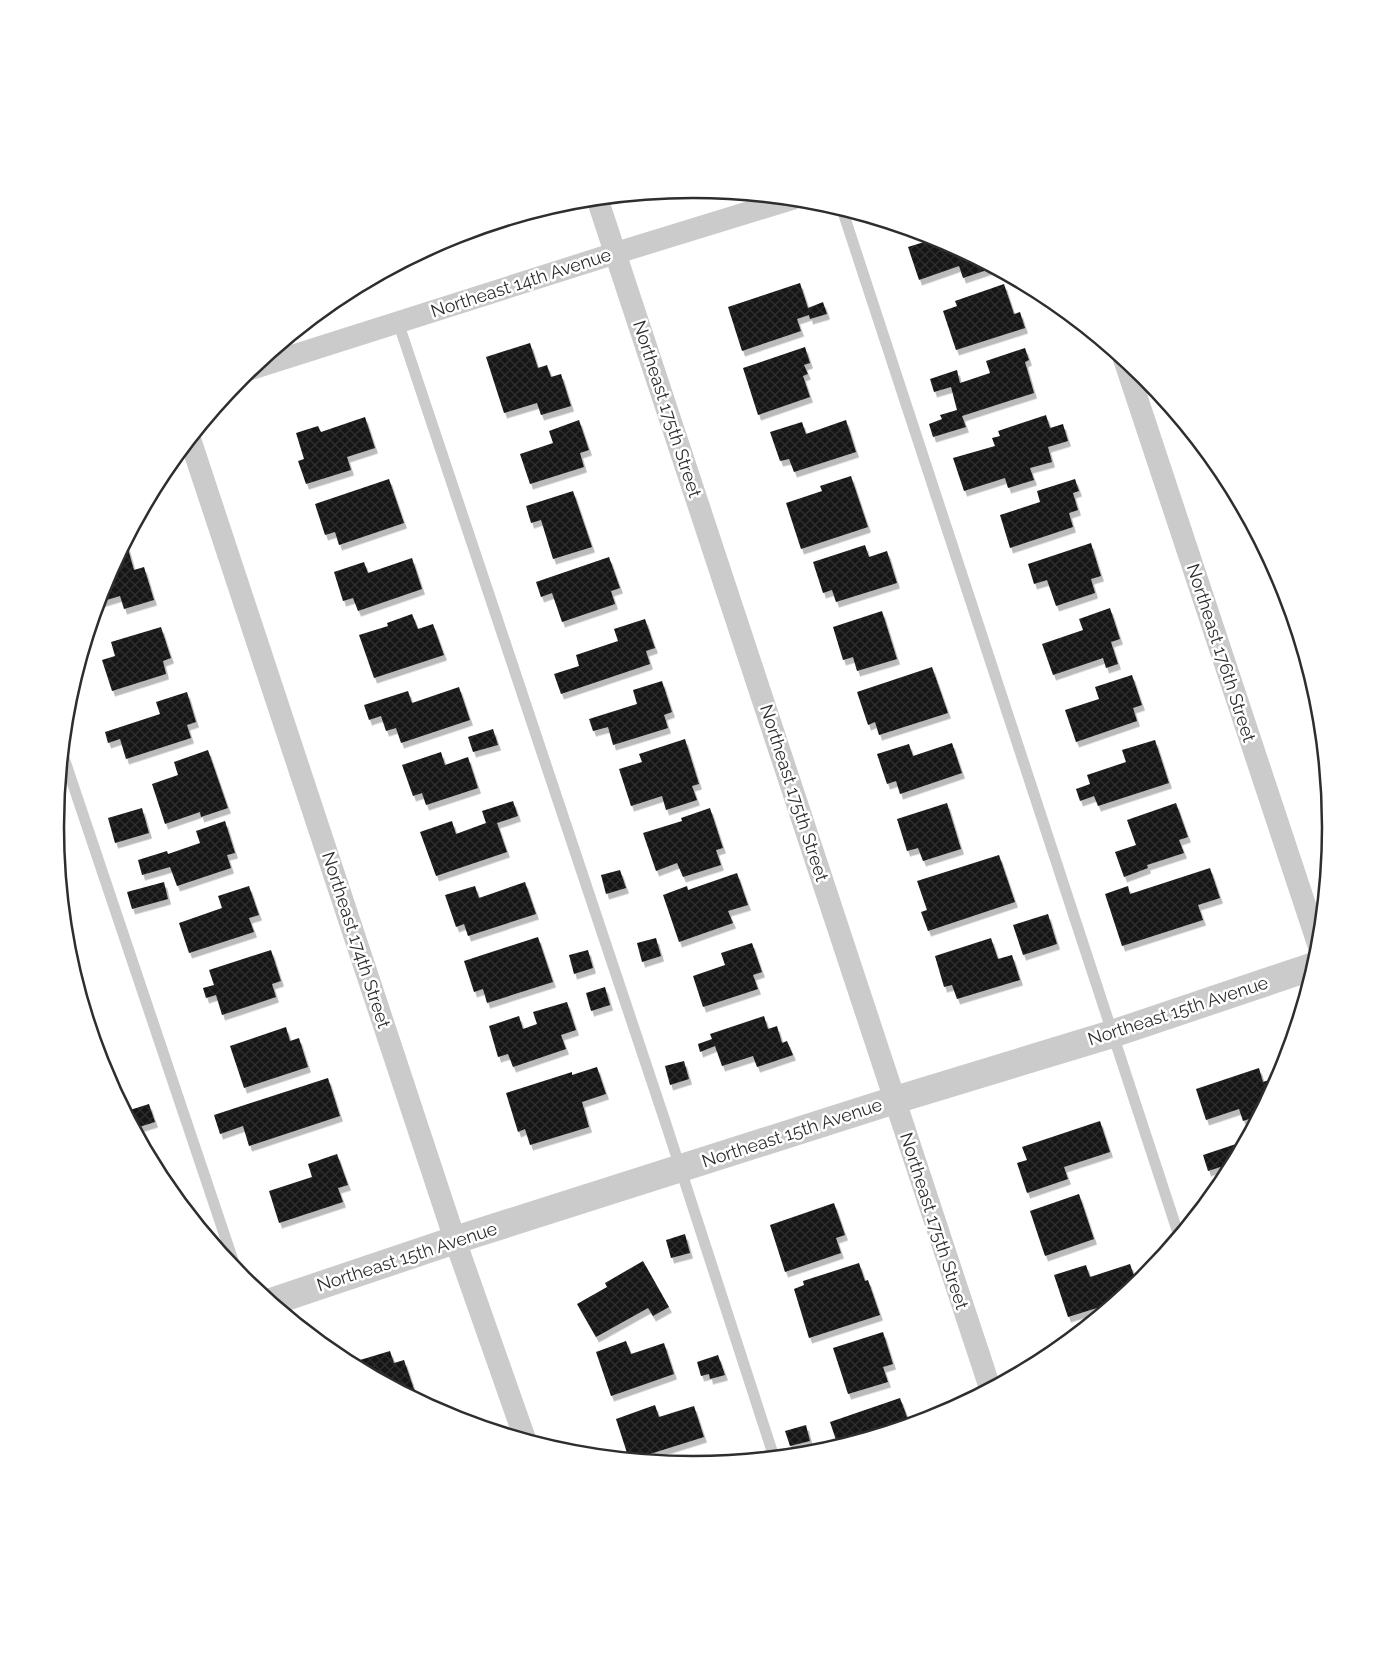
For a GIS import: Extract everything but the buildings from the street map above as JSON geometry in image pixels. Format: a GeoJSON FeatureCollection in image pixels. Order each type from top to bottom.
{"type":"FeatureCollection","features":[{"type":"Feature","properties":{"kind":"street","name":"Northeast 14th Avenue"},"geometry":{"type":"LineString","coordinates":[[268,364],[778,203]]}},
{"type":"Feature","properties":{"kind":"street","name":"Northeast 175th Street"},"geometry":{"type":"LineString","coordinates":[[599,205],[988,1382]]}},
{"type":"Feature","properties":{"kind":"street","name":"Northeast 176th Street"},"geometry":{"type":"LineString","coordinates":[[1129,373],[1313,931]]}},
{"type":"Feature","properties":{"kind":"street","name":"Northeast 174th Street"},"geometry":{"type":"LineString","coordinates":[[192,446],[455,1240],[522,1433]]}},
{"type":"Feature","properties":{"kind":"street","name":"Northeast 15th Avenue"},"geometry":{"type":"LineString","coordinates":[[278,1300],[455,1240],[680,1168],[894,1100],[1112,1034],[1306,969]]}},
{"type":"Feature","properties":{"kind":"lane"},"geometry":{"type":"LineString","coordinates":[[844,216],[1177,1229]]}},
{"type":"Feature","properties":{"kind":"lane"},"geometry":{"type":"LineString","coordinates":[[398,322],[680,1168],[772,1451]]}},
{"type":"Feature","properties":{"kind":"lane"},"geometry":{"type":"LineString","coordinates":[[67,767],[231,1254]]}}]}
